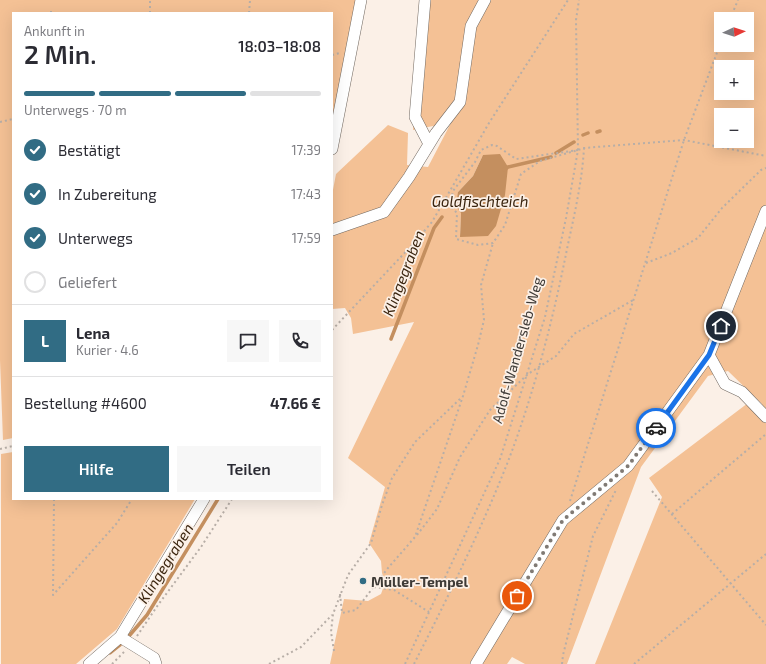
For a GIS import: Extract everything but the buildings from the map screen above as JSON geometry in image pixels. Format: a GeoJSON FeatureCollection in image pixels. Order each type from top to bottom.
{"type":"FeatureCollection","features":[{"type":"Feature","properties":{"kind":"street"},"geometry":{"type":"LineString","coordinates":[[333,144],[361,0]]}},
{"type":"Feature","properties":{"kind":"street"},"geometry":{"type":"LineString","coordinates":[[425,0],[416,116],[429,144]]}},
{"type":"Feature","properties":{"kind":"street"},"geometry":{"type":"LineString","coordinates":[[333,230],[384,212],[409,178],[429,144],[460,102],[472,26],[485,0]]}},
{"type":"Feature","properties":{"kind":"street"},"geometry":{"type":"LineString","coordinates":[[476,664],[563,520],[628,466],[709,355],[766,211]]}},
{"type":"Feature","properties":{"kind":"street"},"geometry":{"type":"LineString","coordinates":[[709,355],[725,384],[742,392],[766,417]]}},
{"type":"Feature","properties":{"kind":"street"},"geometry":{"type":"LineString","coordinates":[[89,664],[120,637],[203,500]]}},
{"type":"Feature","properties":{"kind":"street"},"geometry":{"type":"LineString","coordinates":[[120,637],[155,661]]}},
{"type":"Feature","properties":{"kind":"path"},"geometry":{"type":"LineString","coordinates":[[150,0],[150,12]]}},
{"type":"Feature","properties":{"kind":"path"},"geometry":{"type":"LineString","coordinates":[[249,12],[250,0]]}},
{"type":"Feature","properties":{"kind":"path"},"geometry":{"type":"LineString","coordinates":[[333,329],[432,222],[488,123],[568,0]]}},
{"type":"Feature","properties":{"kind":"path","name":"Adolf-Wandersleb-Weg"},"geometry":{"type":"LineString","coordinates":[[405,664],[500,459],[545,317],[566,218],[578,150],[576,20],[579,0]]}},
{"type":"Feature","properties":{"kind":"path"},"geometry":{"type":"LineString","coordinates":[[733,12],[738,0]]}},
{"type":"Feature","properties":{"kind":"path"},"geometry":{"type":"LineString","coordinates":[[563,520],[684,140],[717,52]]}},
{"type":"Feature","properties":{"kind":"path"},"geometry":{"type":"LineString","coordinates":[[0,122],[12,119]]}},
{"type":"Feature","properties":{"kind":"path"},"geometry":{"type":"LineString","coordinates":[[415,537],[464,396],[484,320],[481,285],[493,243],[505,225],[521,174],[540,161],[584,148],[684,140],[766,156]]}},
{"type":"Feature","properties":{"kind":"path"},"geometry":{"type":"LineString","coordinates":[[493,243],[478,245],[456,239],[457,213],[450,206],[454,191],[475,162],[481,150],[492,145],[496,146],[516,159],[578,150]]}},
{"type":"Feature","properties":{"kind":"path"},"geometry":{"type":"LineString","coordinates":[[414,664],[492,500],[509,457],[538,367],[561,282],[581,184],[584,148]]}},
{"type":"Feature","properties":{"kind":"path"},"geometry":{"type":"LineString","coordinates":[[646,263],[672,253],[698,238],[722,208],[761,170],[766,168]]}},
{"type":"Feature","properties":{"kind":"path"},"geometry":{"type":"LineString","coordinates":[[340,594],[342,613],[356,610],[388,568],[437,509],[460,457],[490,410],[528,374],[556,356],[574,334],[634,300]]}},
{"type":"Feature","properties":{"kind":"path"},"geometry":{"type":"LineString","coordinates":[[334,651],[331,632],[333,614],[348,576],[371,543],[389,485],[415,442],[464,396]]}},
{"type":"Feature","properties":{"kind":"path"},"geometry":{"type":"LineString","coordinates":[[672,514],[766,434]]}},
{"type":"Feature","properties":{"kind":"path"},"geometry":{"type":"LineString","coordinates":[[0,449],[12,446]]}},
{"type":"Feature","properties":{"kind":"path"},"geometry":{"type":"LineString","coordinates":[[562,664],[593,536],[618,487]]}},
{"type":"Feature","properties":{"kind":"path"},"geometry":{"type":"LineString","coordinates":[[652,491],[766,625]]}},
{"type":"Feature","properties":{"kind":"path"},"geometry":{"type":"LineString","coordinates":[[54,500],[53,595],[117,523],[131,500]]}},
{"type":"Feature","properties":{"kind":"path"},"geometry":{"type":"LineString","coordinates":[[112,664],[132,645],[158,605],[201,547],[231,500]]}},
{"type":"Feature","properties":{"kind":"path"},"geometry":{"type":"LineString","coordinates":[[634,664],[766,554]]}},
{"type":"Feature","properties":{"kind":"path"},"geometry":{"type":"LineString","coordinates":[[374,587],[394,590],[429,612]]}},
{"type":"Feature","properties":{"kind":"path"},"geometry":{"type":"LineString","coordinates":[[269,664],[301,647],[333,614]]}},
{"type":"Feature","properties":{"kind":"shaded area"},"geometry":{"type":"Polygon","coordinates":[[[0,0],[357,0],[333,118],[333,12],[12,12],[12,438],[3,440],[0,360],[0,0]]]}},
{"type":"Feature","properties":{"kind":"shaded area"},"geometry":{"type":"Polygon","coordinates":[[[422,0],[766,0],[766,664],[595,664],[662,497],[649,478],[748,403],[754,411],[762,404],[728,371],[708,376],[641,467],[567,664],[525,664],[512,657],[507,664],[330,664],[344,599],[368,601],[381,594],[385,583],[381,561],[369,543],[385,487],[348,458],[414,322],[353,334],[351,318],[345,308],[333,309],[333,190],[336,174],[388,125],[408,133],[407,165],[428,167],[454,117],[443,124],[413,130],[422,0]],[[483,155],[473,176],[458,192],[461,213],[460,237],[483,155]]]}},
{"type":"Feature","properties":{"kind":"shaded area"},"geometry":{"type":"Polygon","coordinates":[[[12,452],[12,500],[194,500],[117,629],[76,664],[1,664],[1,454],[12,452]]]}},
{"type":"Feature","properties":{"kind":"water","name":"Goldfischteich"},"geometry":{"type":"Polygon","coordinates":[[[500,154],[508,167],[505,195],[496,226],[488,236],[460,237],[461,213],[456,206],[458,192],[473,176],[483,155],[500,154]]]}},
{"type":"Feature","properties":{"kind":"waterway","name":"Klingegraben"},"geometry":{"type":"LineString","coordinates":[[583,135],[588,133]]}},
{"type":"Feature","properties":{"kind":"waterway","name":"Klingegraben"},"geometry":{"type":"LineString","coordinates":[[556,153],[574,142]]}},
{"type":"Feature","properties":{"kind":"waterway","name":"Klingegraben"},"geometry":{"type":"LineString","coordinates":[[504,170],[508,167],[551,157]]}},
{"type":"Feature","properties":{"kind":"waterway","name":"Klingegraben"},"geometry":{"type":"LineString","coordinates":[[391,339],[434,228],[442,217]]}},
{"type":"Feature","properties":{"kind":"waterway","name":"Klingegraben"},"geometry":{"type":"LineString","coordinates":[[129,636],[147,615],[217,500]]}},
{"type":"Feature","properties":{"kind":"waterway","name":"Klingegraben"},"geometry":{"type":"LineString","coordinates":[[110,653],[120,645]]}},
{"type":"Feature","properties":{"kind":"way so far"},"geometry":{"type":"LineString","coordinates":[[517,596],[563,520],[628,466],[656,428]]}},
{"type":"Feature","properties":{"kind":"place","name":"Müller-Tempel"},"geometry":{"type":"Point","coordinates":[363,581]}},
{"type":"Feature","properties":{"kind":"route"},"geometry":{"type":"LineString","coordinates":[[656,428],[709,355],[721,326]]}}]}
